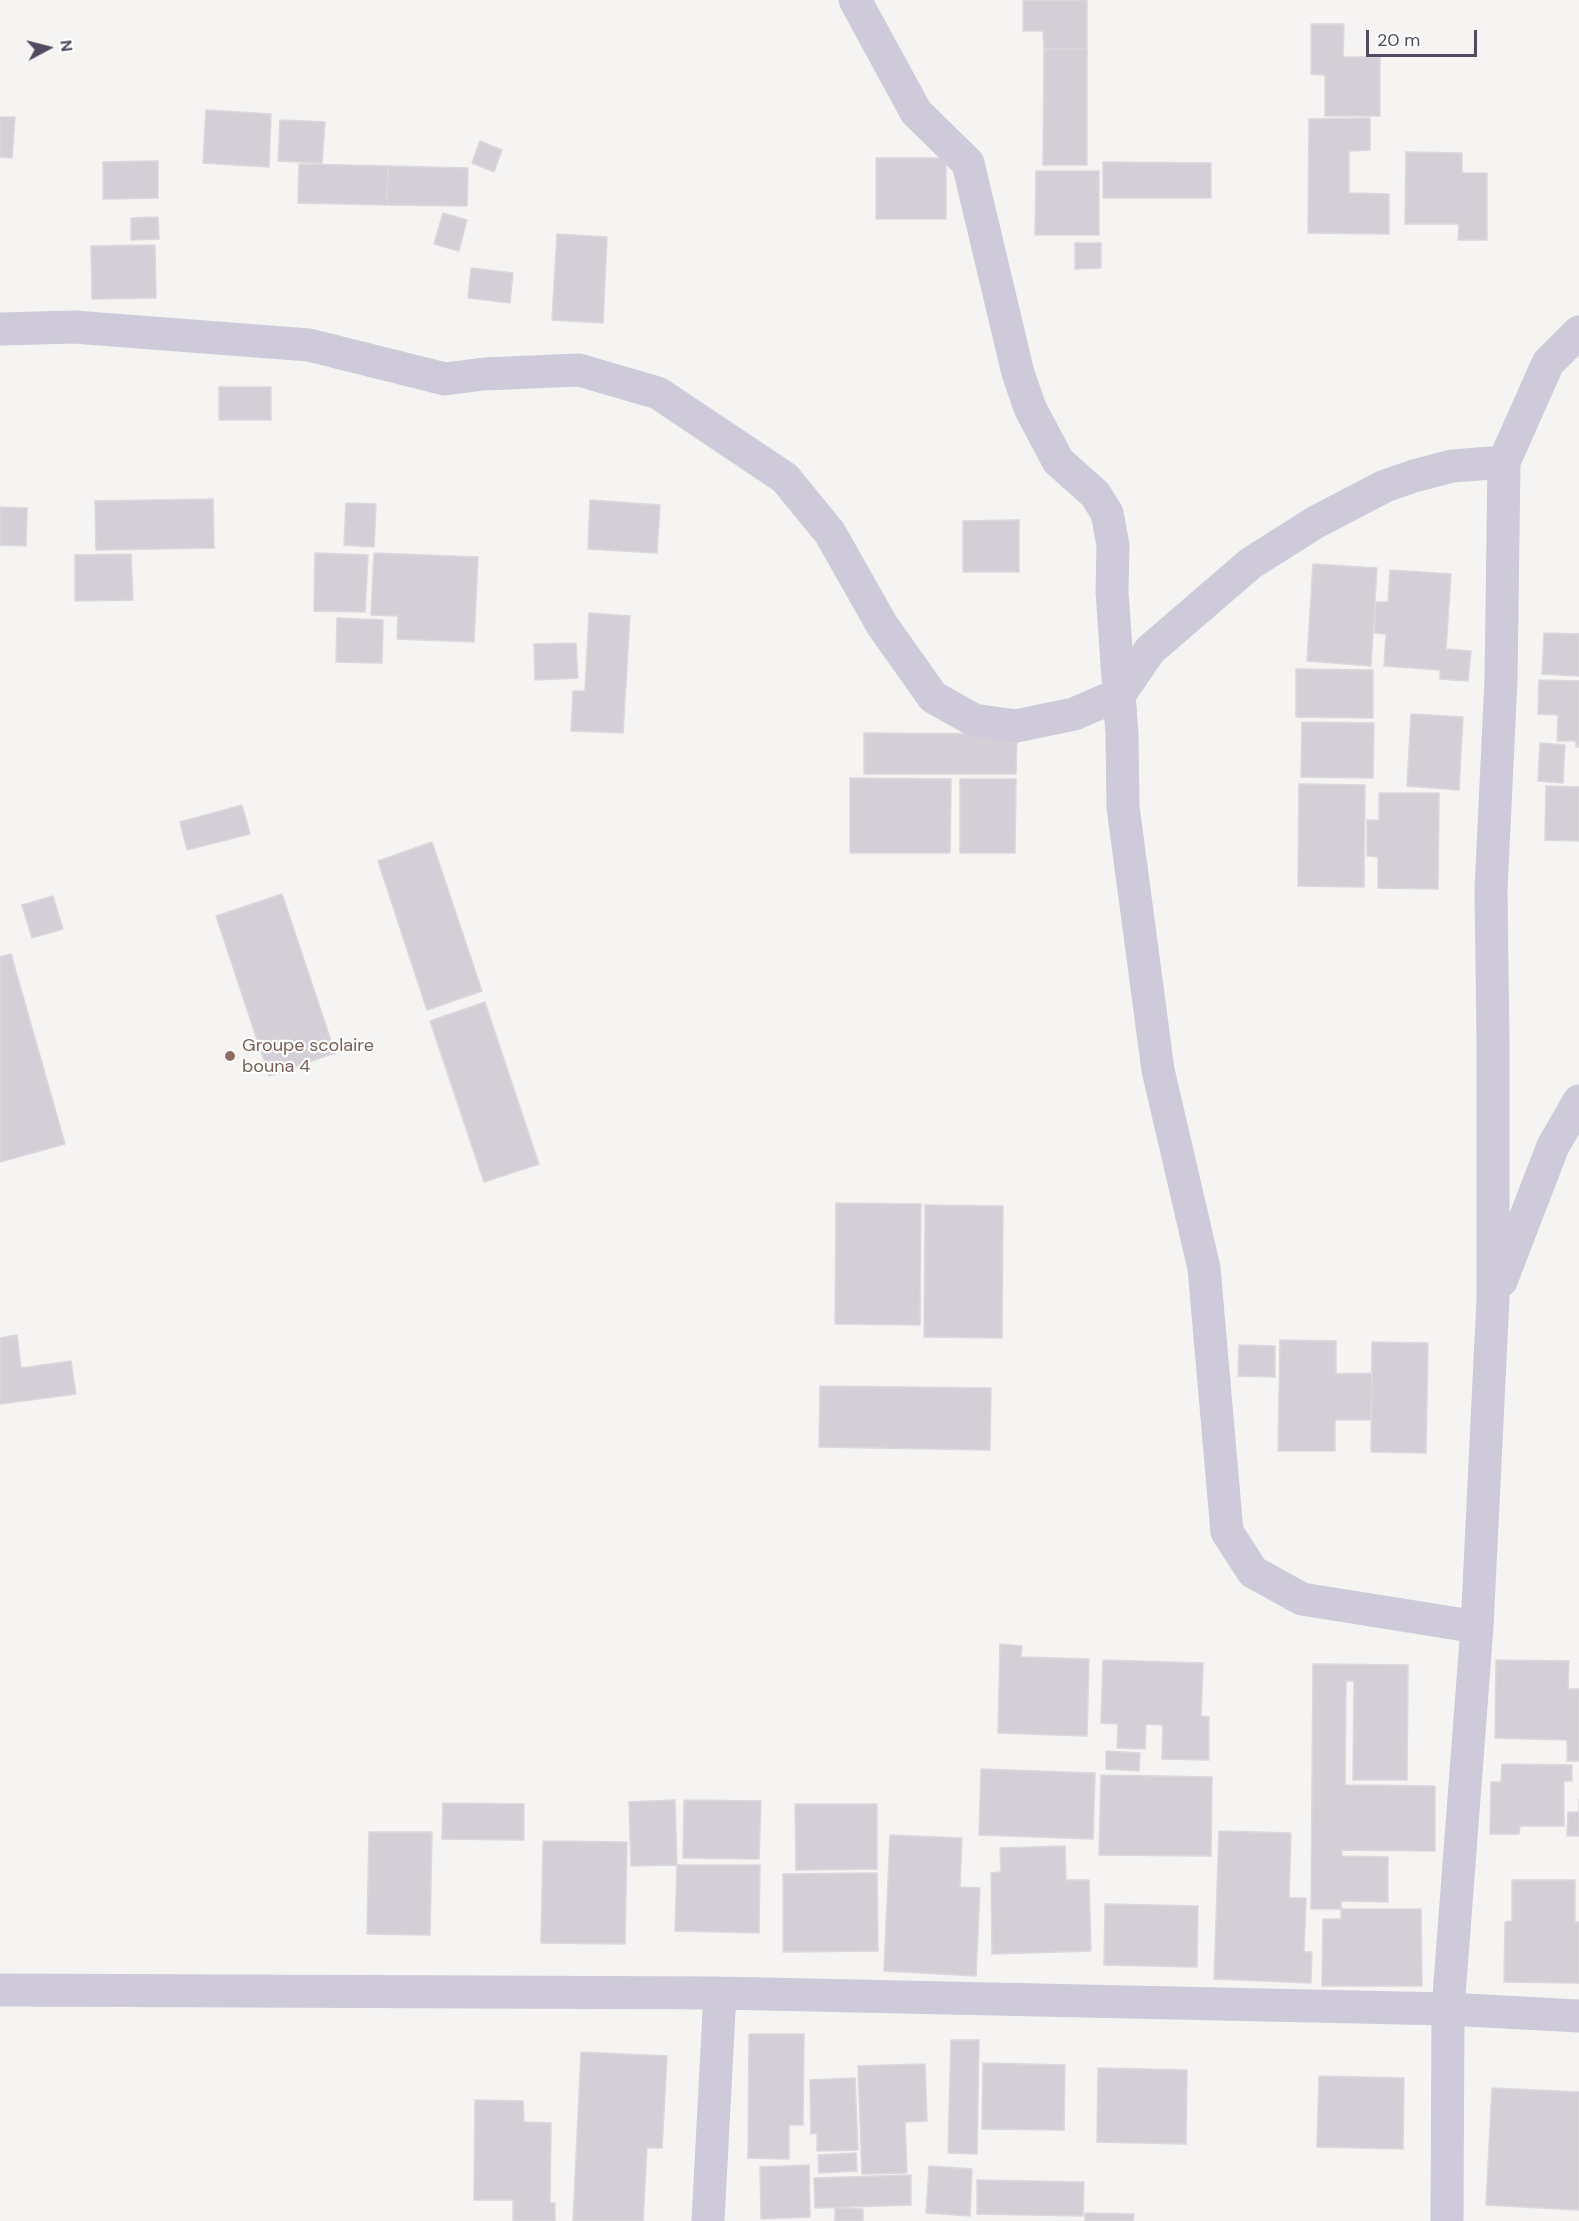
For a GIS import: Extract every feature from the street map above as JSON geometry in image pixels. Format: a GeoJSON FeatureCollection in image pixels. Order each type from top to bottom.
{"type":"FeatureCollection","features":[{"type":"Feature","properties":{"kind":"street"},"geometry":{"type":"LineString","coordinates":[[855,0],[916,112],[968,163],[1018,373],[1030,408],[1058,462],[1095,494],[1107,513],[1113,545],[1112,592],[1120,694],[1123,807],[1158,1070],[1204,1268],[1227,1532],[1253,1572],[1302,1599],[1477,1627]]}},
{"type":"Feature","properties":{"kind":"street"},"geometry":{"type":"LineString","coordinates":[[0,329],[74,327],[309,345],[445,379],[484,374],[579,370],[658,393],[785,478],[830,533],[882,625],[933,697],[974,720],[1016,726],[1074,714],[1120,694],[1150,650],[1251,563],[1316,522],[1386,486],[1414,476],[1452,466],[1504,462]]}},
{"type":"Feature","properties":{"kind":"street"},"geometry":{"type":"LineString","coordinates":[[1447,2221],[1448,2009],[1477,1627],[1493,1299],[1491,890],[1501,680],[1504,462],[1548,363],[1579,332]]}},
{"type":"Feature","properties":{"kind":"street"},"geometry":{"type":"LineString","coordinates":[[1493,1299],[1553,1146],[1579,1101]]}},
{"type":"Feature","properties":{"kind":"street"},"geometry":{"type":"LineString","coordinates":[[0,1990],[720,1993],[1448,2009],[1579,2016]]}},
{"type":"Feature","properties":{"kind":"street"},"geometry":{"type":"LineString","coordinates":[[708,2221],[720,1993]]}},
{"type":"Feature","properties":{"kind":"building"},"geometry":{"type":"Polygon","coordinates":[[[1023,0],[1087,0],[1087,49],[1044,49],[1043,31],[1023,31],[1023,0]]]}},
{"type":"Feature","properties":{"kind":"building"},"geometry":{"type":"Polygon","coordinates":[[[1311,24],[1344,24],[1343,57],[1380,57],[1380,116],[1325,116],[1325,75],[1311,74],[1311,24]]]}},
{"type":"Feature","properties":{"kind":"building"},"geometry":{"type":"Polygon","coordinates":[[[1044,49],[1087,49],[1087,165],[1043,165],[1044,49]]]}},
{"type":"Feature","properties":{"kind":"building"},"geometry":{"type":"Polygon","coordinates":[[[206,110],[271,114],[269,167],[203,163],[206,110]]]}},
{"type":"Feature","properties":{"kind":"building"},"geometry":{"type":"Polygon","coordinates":[[[0,117],[15,117],[12,158],[0,157],[0,117]]]}},
{"type":"Feature","properties":{"kind":"building"},"geometry":{"type":"Polygon","coordinates":[[[1370,118],[1370,150],[1349,151],[1349,193],[1389,194],[1389,234],[1308,233],[1309,119],[1370,118]]]}},
{"type":"Feature","properties":{"kind":"building"},"geometry":{"type":"Polygon","coordinates":[[[280,120],[325,122],[322,163],[278,161],[280,120]]]}},
{"type":"Feature","properties":{"kind":"building"},"geometry":{"type":"Polygon","coordinates":[[[480,141],[502,150],[494,172],[472,163],[480,141]]]}},
{"type":"Feature","properties":{"kind":"building"},"geometry":{"type":"Polygon","coordinates":[[[1406,152],[1462,153],[1462,173],[1487,173],[1487,240],[1458,240],[1459,224],[1405,224],[1406,152]]]}},
{"type":"Feature","properties":{"kind":"building"},"geometry":{"type":"Polygon","coordinates":[[[876,158],[946,158],[946,219],[876,219],[876,158]]]}},
{"type":"Feature","properties":{"kind":"building"},"geometry":{"type":"Polygon","coordinates":[[[158,161],[158,198],[103,199],[103,162],[158,161]]]}},
{"type":"Feature","properties":{"kind":"building"},"geometry":{"type":"Polygon","coordinates":[[[1103,162],[1211,163],[1211,198],[1103,198],[1103,162]]]}},
{"type":"Feature","properties":{"kind":"building"},"geometry":{"type":"Polygon","coordinates":[[[299,164],[388,166],[387,205],[298,203],[299,164]]]}},
{"type":"Feature","properties":{"kind":"building"},"geometry":{"type":"Polygon","coordinates":[[[388,166],[468,168],[467,206],[387,205],[388,166]]]}},
{"type":"Feature","properties":{"kind":"building"},"geometry":{"type":"Polygon","coordinates":[[[1036,171],[1099,171],[1099,235],[1035,235],[1036,171]]]}},
{"type":"Feature","properties":{"kind":"building"},"geometry":{"type":"Polygon","coordinates":[[[443,213],[467,220],[459,251],[434,244],[443,213]]]}},
{"type":"Feature","properties":{"kind":"building"},"geometry":{"type":"Polygon","coordinates":[[[158,217],[159,239],[131,240],[131,218],[158,217]]]}},
{"type":"Feature","properties":{"kind":"building"},"geometry":{"type":"Polygon","coordinates":[[[557,234],[607,237],[603,323],[552,320],[557,234]]]}},
{"type":"Feature","properties":{"kind":"building"},"geometry":{"type":"Polygon","coordinates":[[[1075,243],[1101,243],[1101,268],[1075,269],[1075,243]]]}},
{"type":"Feature","properties":{"kind":"building"},"geometry":{"type":"Polygon","coordinates":[[[155,245],[156,298],[92,299],[91,246],[155,245]]]}},
{"type":"Feature","properties":{"kind":"building"},"geometry":{"type":"Polygon","coordinates":[[[471,268],[513,273],[510,303],[468,298],[471,268]]]}},
{"type":"Feature","properties":{"kind":"building"},"geometry":{"type":"Polygon","coordinates":[[[219,387],[271,387],[271,420],[219,420],[219,387]]]}},
{"type":"Feature","properties":{"kind":"building"},"geometry":{"type":"Polygon","coordinates":[[[213,499],[214,548],[96,550],[95,501],[213,499]]]}},
{"type":"Feature","properties":{"kind":"building"},"geometry":{"type":"Polygon","coordinates":[[[590,500],[660,505],[657,553],[588,549],[590,500]]]}},
{"type":"Feature","properties":{"kind":"building"},"geometry":{"type":"Polygon","coordinates":[[[346,503],[376,504],[374,547],[344,545],[346,503]]]}},
{"type":"Feature","properties":{"kind":"building"},"geometry":{"type":"Polygon","coordinates":[[[0,507],[27,508],[26,546],[0,545],[0,507]]]}},
{"type":"Feature","properties":{"kind":"building"},"geometry":{"type":"Polygon","coordinates":[[[1019,520],[1019,572],[963,572],[963,521],[1019,520]]]}},
{"type":"Feature","properties":{"kind":"building"},"geometry":{"type":"Polygon","coordinates":[[[315,553],[368,555],[365,612],[314,611],[315,553]]]}},
{"type":"Feature","properties":{"kind":"building"},"geometry":{"type":"Polygon","coordinates":[[[374,553],[478,557],[474,642],[397,639],[398,616],[371,615],[374,553]]]}},
{"type":"Feature","properties":{"kind":"building"},"geometry":{"type":"Polygon","coordinates":[[[131,554],[133,600],[75,601],[75,555],[131,554]]]}},
{"type":"Feature","properties":{"kind":"building"},"geometry":{"type":"Polygon","coordinates":[[[1313,564],[1377,568],[1371,666],[1307,661],[1313,564]]]}},
{"type":"Feature","properties":{"kind":"building"},"geometry":{"type":"Polygon","coordinates":[[[1390,570],[1451,574],[1446,649],[1471,651],[1468,681],[1440,679],[1440,670],[1384,666],[1386,634],[1374,633],[1376,602],[1388,602],[1390,570]]]}},
{"type":"Feature","properties":{"kind":"building"},"geometry":{"type":"Polygon","coordinates":[[[589,613],[630,616],[623,733],[571,731],[573,691],[585,691],[589,613]]]}},
{"type":"Feature","properties":{"kind":"building"},"geometry":{"type":"Polygon","coordinates":[[[337,618],[383,620],[382,663],[336,662],[337,618]]]}},
{"type":"Feature","properties":{"kind":"building"},"geometry":{"type":"Polygon","coordinates":[[[1544,633],[1579,634],[1579,676],[1542,674],[1544,633]]]}},
{"type":"Feature","properties":{"kind":"building"},"geometry":{"type":"Polygon","coordinates":[[[576,643],[578,678],[535,680],[534,644],[576,643]]]}},
{"type":"Feature","properties":{"kind":"building"},"geometry":{"type":"Polygon","coordinates":[[[1296,669],[1373,670],[1373,718],[1296,717],[1296,669]]]}},
{"type":"Feature","properties":{"kind":"building"},"geometry":{"type":"Polygon","coordinates":[[[1539,680],[1579,681],[1579,747],[1576,747],[1576,741],[1557,741],[1558,715],[1538,714],[1539,680]]]}},
{"type":"Feature","properties":{"kind":"building"},"geometry":{"type":"Polygon","coordinates":[[[1411,714],[1463,717],[1459,790],[1407,786],[1411,714]]]}},
{"type":"Feature","properties":{"kind":"building"},"geometry":{"type":"Polygon","coordinates":[[[1302,722],[1374,723],[1373,778],[1301,777],[1302,722]]]}},
{"type":"Feature","properties":{"kind":"building"},"geometry":{"type":"Polygon","coordinates":[[[864,733],[1017,734],[1016,774],[864,774],[864,733]]]}},
{"type":"Feature","properties":{"kind":"building"},"geometry":{"type":"Polygon","coordinates":[[[1540,743],[1565,745],[1563,783],[1538,781],[1540,743]]]}},
{"type":"Feature","properties":{"kind":"building"},"geometry":{"type":"Polygon","coordinates":[[[850,778],[951,779],[950,853],[850,853],[850,778]]]}},
{"type":"Feature","properties":{"kind":"building"},"geometry":{"type":"Polygon","coordinates":[[[960,779],[1016,779],[1015,853],[960,853],[960,779]]]}},
{"type":"Feature","properties":{"kind":"building"},"geometry":{"type":"Polygon","coordinates":[[[1299,784],[1365,785],[1364,887],[1298,886],[1299,784]]]}},
{"type":"Feature","properties":{"kind":"building"},"geometry":{"type":"Polygon","coordinates":[[[1546,786],[1579,787],[1579,841],[1545,840],[1546,786]]]}},
{"type":"Feature","properties":{"kind":"building"},"geometry":{"type":"Polygon","coordinates":[[[1379,793],[1439,793],[1438,889],[1378,888],[1378,857],[1367,856],[1367,820],[1379,820],[1379,793]]]}},
{"type":"Feature","properties":{"kind":"building"},"geometry":{"type":"Polygon","coordinates":[[[242,805],[250,834],[187,850],[180,822],[242,805]]]}},
{"type":"Feature","properties":{"kind":"building"},"geometry":{"type":"Polygon","coordinates":[[[432,842],[482,991],[427,1010],[378,861],[432,842]]]}},
{"type":"Feature","properties":{"kind":"building"},"geometry":{"type":"Polygon","coordinates":[[[282,894],[335,1053],[269,1076],[216,916],[282,894]]]}},
{"type":"Feature","properties":{"kind":"building"},"geometry":{"type":"Polygon","coordinates":[[[53,896],[63,929],[32,938],[22,905],[53,896]]]}},
{"type":"Feature","properties":{"kind":"building"},"geometry":{"type":"Polygon","coordinates":[[[11,954],[65,1144],[0,1162],[0,957],[11,954]]]}},
{"type":"Feature","properties":{"kind":"building"},"geometry":{"type":"Polygon","coordinates":[[[485,1002],[539,1164],[484,1182],[430,1021],[485,1002]]]}},
{"type":"Feature","properties":{"kind":"building"},"geometry":{"type":"Polygon","coordinates":[[[836,1203],[921,1204],[920,1325],[835,1324],[836,1203]]]}},
{"type":"Feature","properties":{"kind":"building"},"geometry":{"type":"Polygon","coordinates":[[[925,1205],[1003,1206],[1002,1338],[924,1337],[925,1205]]]}},
{"type":"Feature","properties":{"kind":"building"},"geometry":{"type":"Polygon","coordinates":[[[17,1335],[21,1368],[71,1361],[76,1394],[0,1404],[0,1338],[17,1335]]]}},
{"type":"Feature","properties":{"kind":"building"},"geometry":{"type":"Polygon","coordinates":[[[1280,1340],[1336,1341],[1336,1374],[1372,1373],[1371,1420],[1335,1420],[1335,1451],[1278,1451],[1280,1340]]]}},
{"type":"Feature","properties":{"kind":"building"},"geometry":{"type":"Polygon","coordinates":[[[1372,1342],[1428,1343],[1426,1453],[1371,1452],[1372,1342]]]}},
{"type":"Feature","properties":{"kind":"building"},"geometry":{"type":"Polygon","coordinates":[[[1239,1345],[1275,1346],[1275,1377],[1238,1376],[1239,1345]]]}},
{"type":"Feature","properties":{"kind":"building"},"geometry":{"type":"Polygon","coordinates":[[[820,1386],[991,1388],[990,1450],[819,1447],[820,1386]]]}},
{"type":"Feature","properties":{"kind":"building"},"geometry":{"type":"Polygon","coordinates":[[[1000,1644],[1022,1646],[1021,1657],[1089,1659],[1087,1736],[998,1733],[1000,1644]]]}},
{"type":"Feature","properties":{"kind":"building"},"geometry":{"type":"Polygon","coordinates":[[[1103,1660],[1203,1663],[1201,1716],[1209,1717],[1209,1760],[1162,1759],[1163,1725],[1146,1724],[1145,1749],[1117,1748],[1118,1724],[1101,1723],[1103,1660]]]}},
{"type":"Feature","properties":{"kind":"building"},"geometry":{"type":"Polygon","coordinates":[[[1496,1660],[1569,1661],[1568,1689],[1579,1689],[1579,1761],[1567,1761],[1567,1740],[1495,1738],[1496,1660]]]}},
{"type":"Feature","properties":{"kind":"building"},"geometry":{"type":"Polygon","coordinates":[[[1313,1664],[1408,1665],[1407,1780],[1353,1780],[1354,1681],[1346,1681],[1345,1785],[1435,1786],[1435,1851],[1342,1850],[1342,1856],[1388,1857],[1388,1902],[1341,1901],[1341,1909],[1311,1909],[1313,1664]]]}},
{"type":"Feature","properties":{"kind":"building"},"geometry":{"type":"Polygon","coordinates":[[[1106,1751],[1140,1753],[1139,1771],[1106,1769],[1106,1751]]]}},
{"type":"Feature","properties":{"kind":"building"},"geometry":{"type":"Polygon","coordinates":[[[1502,1764],[1572,1765],[1572,1781],[1564,1781],[1564,1826],[1520,1826],[1519,1834],[1490,1834],[1491,1782],[1501,1782],[1502,1764]]]}},
{"type":"Feature","properties":{"kind":"building"},"geometry":{"type":"Polygon","coordinates":[[[981,1769],[1095,1773],[1093,1839],[979,1835],[981,1769]]]}},
{"type":"Feature","properties":{"kind":"building"},"geometry":{"type":"Polygon","coordinates":[[[1101,1775],[1212,1777],[1211,1856],[1099,1855],[1101,1775]]]}},
{"type":"Feature","properties":{"kind":"building"},"geometry":{"type":"Polygon","coordinates":[[[675,1800],[677,1865],[631,1866],[629,1802],[675,1800]]]}},
{"type":"Feature","properties":{"kind":"building"},"geometry":{"type":"Polygon","coordinates":[[[684,1800],[761,1801],[759,1859],[683,1858],[684,1800]]]}},
{"type":"Feature","properties":{"kind":"building"},"geometry":{"type":"Polygon","coordinates":[[[443,1803],[524,1804],[524,1840],[442,1839],[443,1803]]]}},
{"type":"Feature","properties":{"kind":"building"},"geometry":{"type":"Polygon","coordinates":[[[795,1804],[877,1804],[877,1869],[796,1870],[795,1804]]]}},
{"type":"Feature","properties":{"kind":"building"},"geometry":{"type":"Polygon","coordinates":[[[1568,1812],[1579,1812],[1579,1836],[1567,1836],[1568,1812]]]}},
{"type":"Feature","properties":{"kind":"building"},"geometry":{"type":"Polygon","coordinates":[[[1219,1831],[1291,1833],[1289,1898],[1306,1898],[1304,1952],[1312,1952],[1311,1983],[1214,1979],[1219,1831]]]}},
{"type":"Feature","properties":{"kind":"building"},"geometry":{"type":"Polygon","coordinates":[[[369,1832],[432,1832],[430,1935],[367,1934],[369,1832]]]}},
{"type":"Feature","properties":{"kind":"building"},"geometry":{"type":"Polygon","coordinates":[[[890,1835],[962,1838],[960,1887],[980,1888],[976,1976],[884,1971],[890,1835]]]}},
{"type":"Feature","properties":{"kind":"building"},"geometry":{"type":"Polygon","coordinates":[[[543,1841],[627,1842],[625,1944],[541,1943],[543,1841]]]}},
{"type":"Feature","properties":{"kind":"building"},"geometry":{"type":"Polygon","coordinates":[[[1065,1846],[1066,1880],[1089,1880],[1091,1951],[992,1954],[991,1873],[1001,1872],[1000,1848],[1065,1846]]]}},
{"type":"Feature","properties":{"kind":"building"},"geometry":{"type":"Polygon","coordinates":[[[677,1865],[760,1865],[759,1933],[675,1931],[677,1865]]]}},
{"type":"Feature","properties":{"kind":"building"},"geometry":{"type":"Polygon","coordinates":[[[877,1873],[878,1951],[783,1952],[783,1874],[877,1873]]]}},
{"type":"Feature","properties":{"kind":"building"},"geometry":{"type":"Polygon","coordinates":[[[1512,1880],[1575,1880],[1575,1922],[1579,1922],[1579,1983],[1504,1982],[1505,1922],[1512,1921],[1512,1880]]]}},
{"type":"Feature","properties":{"kind":"building"},"geometry":{"type":"Polygon","coordinates":[[[1105,1904],[1198,1906],[1197,1967],[1104,1965],[1105,1904]]]}},
{"type":"Feature","properties":{"kind":"building"},"geometry":{"type":"Polygon","coordinates":[[[1341,1909],[1421,1909],[1422,1986],[1322,1986],[1323,1919],[1341,1919],[1341,1909]]]}},
{"type":"Feature","properties":{"kind":"building"},"geometry":{"type":"Polygon","coordinates":[[[749,2034],[804,2034],[803,2125],[789,2125],[789,2159],[748,2158],[749,2034]]]}},
{"type":"Feature","properties":{"kind":"building"},"geometry":{"type":"Polygon","coordinates":[[[951,2040],[979,2040],[977,2154],[948,2153],[951,2040]]]}},
{"type":"Feature","properties":{"kind":"building"},"geometry":{"type":"Polygon","coordinates":[[[581,2052],[667,2056],[662,2148],[647,2148],[643,2221],[573,2221],[581,2052]]]}},
{"type":"Feature","properties":{"kind":"building"},"geometry":{"type":"Polygon","coordinates":[[[983,2063],[1065,2065],[1064,2130],[982,2129],[983,2063]]]}},
{"type":"Feature","properties":{"kind":"building"},"geometry":{"type":"Polygon","coordinates":[[[925,2064],[927,2121],[905,2122],[907,2173],[862,2174],[858,2066],[925,2064]]]}},
{"type":"Feature","properties":{"kind":"building"},"geometry":{"type":"Polygon","coordinates":[[[1098,2068],[1187,2070],[1186,2144],[1097,2142],[1098,2068]]]}},
{"type":"Feature","properties":{"kind":"building"},"geometry":{"type":"Polygon","coordinates":[[[1319,2076],[1404,2078],[1403,2149],[1317,2147],[1319,2076]]]}},
{"type":"Feature","properties":{"kind":"building"},"geometry":{"type":"Polygon","coordinates":[[[855,2078],[858,2150],[817,2151],[817,2133],[811,2134],[810,2080],[855,2078]]]}},
{"type":"Feature","properties":{"kind":"building"},"geometry":{"type":"Polygon","coordinates":[[[1492,2088],[1579,2092],[1579,2210],[1486,2205],[1492,2088]]]}},
{"type":"Feature","properties":{"kind":"building"},"geometry":{"type":"Polygon","coordinates":[[[475,2100],[523,2101],[524,2122],[551,2123],[550,2203],[555,2203],[555,2221],[513,2221],[513,2200],[474,2200],[475,2100]]]}},
{"type":"Feature","properties":{"kind":"building"},"geometry":{"type":"Polygon","coordinates":[[[856,2153],[857,2171],[819,2173],[818,2155],[856,2153]]]}},
{"type":"Feature","properties":{"kind":"building"},"geometry":{"type":"Polygon","coordinates":[[[809,2165],[810,2217],[761,2219],[760,2167],[809,2165]]]}},
{"type":"Feature","properties":{"kind":"building"},"geometry":{"type":"Polygon","coordinates":[[[929,2166],[972,2169],[970,2216],[926,2213],[929,2166]]]}},
{"type":"Feature","properties":{"kind":"building"},"geometry":{"type":"Polygon","coordinates":[[[911,2175],[911,2205],[815,2208],[814,2178],[911,2175]]]}},
{"type":"Feature","properties":{"kind":"building"},"geometry":{"type":"Polygon","coordinates":[[[977,2180],[1084,2182],[1083,2216],[977,2214],[977,2180]]]}},
{"type":"Feature","properties":{"kind":"building"},"geometry":{"type":"Polygon","coordinates":[[[835,2208],[863,2209],[863,2221],[835,2221],[835,2208]]]}},
{"type":"Feature","properties":{"kind":"building"},"geometry":{"type":"Polygon","coordinates":[[[1085,2213],[1134,2214],[1133,2221],[1085,2221],[1085,2213]]]}},
{"type":"Feature","properties":{"kind":"place","name":"Groupe scolaire bouna 4"},"geometry":{"type":"Point","coordinates":[230,1056]}}]}
